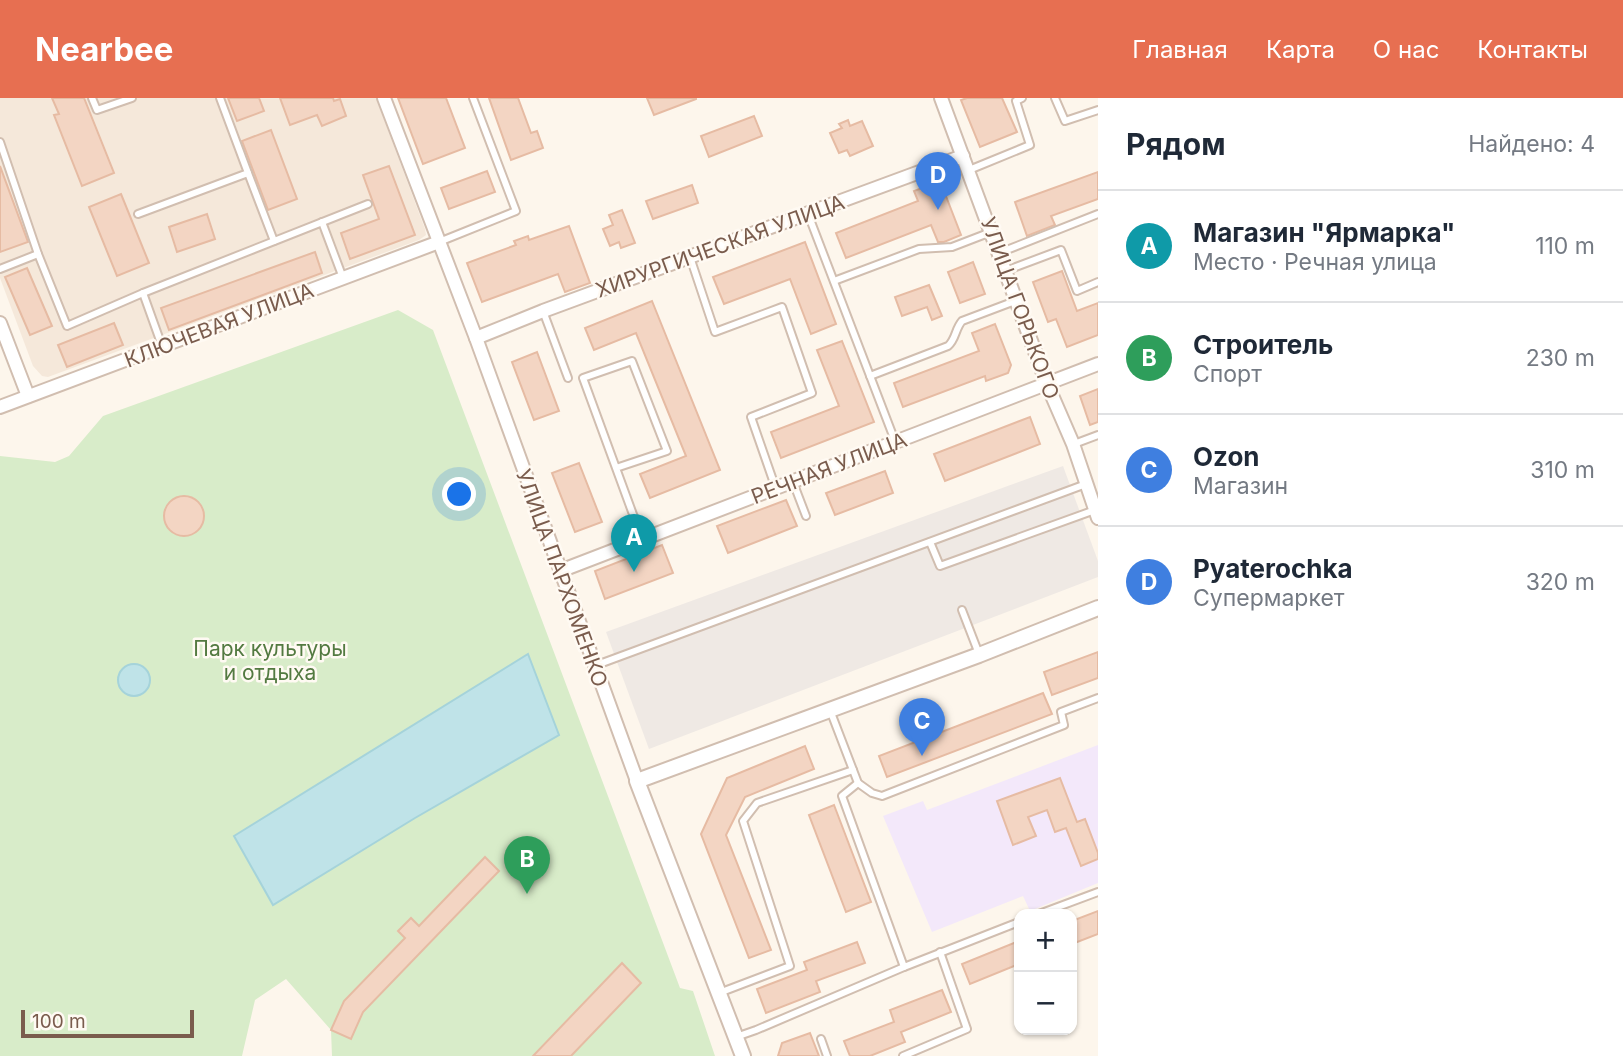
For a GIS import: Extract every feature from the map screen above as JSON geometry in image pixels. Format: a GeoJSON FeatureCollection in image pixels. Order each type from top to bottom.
{"type":"FeatureCollection","features":[{"type":"Feature","properties":{"kind":"street","name":"УЛИЦА ПАРХОМЕНКО"},"geometry":{"type":"LineString","coordinates":[[384,98],[476,338],[637,781],[743,1056]]}},
{"type":"Feature","properties":{"kind":"street","name":"УЛИЦА ГОРЬКОГО"},"geometry":{"type":"LineString","coordinates":[[941,98],[1046,384],[1073,444],[1097,514]]}},
{"type":"Feature","properties":{"kind":"street","name":"ХИРУРГИЧЕСКАЯ УЛИЦА"},"geometry":{"type":"LineString","coordinates":[[476,338],[963,156]]}},
{"type":"Feature","properties":{"kind":"street","name":"КЛЮЧЕВАЯ УЛИЦА"},"geometry":{"type":"LineString","coordinates":[[0,407],[439,242]]}},
{"type":"Feature","properties":{"kind":"street"},"geometry":{"type":"LineString","coordinates":[[0,323],[28,396]]}},
{"type":"Feature","properties":{"kind":"street","name":"РЕЧНАЯ УЛИЦА"},"geometry":{"type":"LineString","coordinates":[[560,571],[1098,365]]}},
{"type":"Feature","properties":{"kind":"street"},"geometry":{"type":"LineString","coordinates":[[637,781],[979,655],[1098,608]]}},
{"type":"Feature","properties":{"kind":"lane"},"geometry":{"type":"LineString","coordinates":[[92,98],[97,110],[132,98]]}},
{"type":"Feature","properties":{"kind":"lane"},"geometry":{"type":"LineString","coordinates":[[220,98],[274,241]]}},
{"type":"Feature","properties":{"kind":"lane"},"geometry":{"type":"LineString","coordinates":[[439,242],[516,211],[473,98]]}},
{"type":"Feature","properties":{"kind":"lane"},"geometry":{"type":"LineString","coordinates":[[969,170],[1030,145],[1016,101],[1022,98]]}},
{"type":"Feature","properties":{"kind":"lane"},"geometry":{"type":"LineString","coordinates":[[1055,98],[1065,121],[1098,110]]}},
{"type":"Feature","properties":{"kind":"lane"},"geometry":{"type":"LineString","coordinates":[[0,142],[38,254],[67,326],[143,293],[369,204]]}},
{"type":"Feature","properties":{"kind":"lane"},"geometry":{"type":"LineString","coordinates":[[138,214],[248,173]]}},
{"type":"Feature","properties":{"kind":"lane"},"geometry":{"type":"LineString","coordinates":[[808,214],[895,442]]}},
{"type":"Feature","properties":{"kind":"lane"},"geometry":{"type":"LineString","coordinates":[[999,253],[1098,214]]}},
{"type":"Feature","properties":{"kind":"lane"},"geometry":{"type":"LineString","coordinates":[[322,222],[343,278]]}},
{"type":"Feature","properties":{"kind":"lane"},"geometry":{"type":"LineString","coordinates":[[834,281],[919,249],[952,247],[991,232]]}},
{"type":"Feature","properties":{"kind":"lane"},"geometry":{"type":"LineString","coordinates":[[1005,271],[1061,250],[1077,291],[1098,282]]}},
{"type":"Feature","properties":{"kind":"lane"},"geometry":{"type":"LineString","coordinates":[[0,269],[38,254]]}},
{"type":"Feature","properties":{"kind":"lane"},"geometry":{"type":"LineString","coordinates":[[690,257],[715,332],[782,307],[812,393],[751,417],[776,489]]}},
{"type":"Feature","properties":{"kind":"lane"},"geometry":{"type":"LineString","coordinates":[[143,293],[162,346]]}},
{"type":"Feature","properties":{"kind":"lane"},"geometry":{"type":"LineString","coordinates":[[870,376],[948,346],[962,321],[1016,300]]}},
{"type":"Feature","properties":{"kind":"lane"},"geometry":{"type":"LineString","coordinates":[[543,311],[568,377]]}},
{"type":"Feature","properties":{"kind":"lane"},"geometry":{"type":"LineString","coordinates":[[616,468],[667,451],[632,361],[583,378],[642,540]]}},
{"type":"Feature","properties":{"kind":"lane"},"geometry":{"type":"LineString","coordinates":[[1073,444],[1098,435]]}},
{"type":"Feature","properties":{"kind":"lane"},"geometry":{"type":"LineString","coordinates":[[793,482],[806,516]]}},
{"type":"Feature","properties":{"kind":"lane"},"geometry":{"type":"LineString","coordinates":[[594,666],[1086,484]]}},
{"type":"Feature","properties":{"kind":"lane"},"geometry":{"type":"LineString","coordinates":[[930,542],[940,566],[1097,514]]}},
{"type":"Feature","properties":{"kind":"lane"},"geometry":{"type":"LineString","coordinates":[[962,610],[979,655]]}},
{"type":"Feature","properties":{"kind":"lane"},"geometry":{"type":"LineString","coordinates":[[830,710],[858,783],[872,793],[882,796],[1064,725],[1061,712],[1098,698]]}},
{"type":"Feature","properties":{"kind":"lane"},"geometry":{"type":"LineString","coordinates":[[719,993],[790,966],[743,821],[757,803],[853,770]]}},
{"type":"Feature","properties":{"kind":"lane"},"geometry":{"type":"LineString","coordinates":[[858,783],[842,796],[904,967]]}},
{"type":"Feature","properties":{"kind":"lane"},"geometry":{"type":"LineString","coordinates":[[1053,909],[1098,892]]}},
{"type":"Feature","properties":{"kind":"lane"},"geometry":{"type":"LineString","coordinates":[[736,1037],[1014,924]]}},
{"type":"Feature","properties":{"kind":"lane"},"geometry":{"type":"LineString","coordinates":[[904,1056],[967,1029],[940,952]]}},
{"type":"Feature","properties":{"kind":"lane"},"geometry":{"type":"LineString","coordinates":[[821,1039],[827,1056]]}},
{"type":"Feature","properties":{"kind":"shaded area"},"geometry":{"type":"Polygon","coordinates":[[[0,98],[376,98],[426,235],[419,240],[48,377],[42,376],[33,366],[0,278],[0,98]]]}},
{"type":"Feature","properties":{"kind":"shaded area"},"geometry":{"type":"Polygon","coordinates":[[[1063,466],[1098,561],[1098,577],[649,749],[606,632],[1063,466]]]}},
{"type":"Feature","properties":{"kind":"shaded area"},"geometry":{"type":"Polygon","coordinates":[[[1098,745],[1098,883],[1035,909],[1029,909],[1023,896],[932,932],[883,816],[923,801],[927,810],[1098,745]]]}},
{"type":"Feature","properties":{"kind":"green space","name":"Парк культуры и отдыха"},"geometry":{"type":"Polygon","coordinates":[[[398,310],[433,330],[680,988],[693,991],[715,1056],[332,1056],[331,1030],[286,979],[255,1000],[242,1056],[0,1056],[0,456],[55,462],[69,456],[103,416],[398,310]]]}},
{"type":"Feature","properties":{"kind":"water"},"geometry":{"type":"Polygon","coordinates":[[[528,654],[559,735],[415,818],[273,905],[234,836],[528,654]]]}},
{"type":"Feature","properties":{"kind":"water"},"geometry":{"type":"Polygon","coordinates":[[[134,664],[146,668],[150,680],[146,692],[134,696],[122,692],[118,680],[122,668],[134,664]]]}},
{"type":"Feature","properties":{"kind":"building"},"geometry":{"type":"Polygon","coordinates":[[[52,98],[84,98],[114,173],[82,186],[54,115],[59,114],[52,98]]]}},
{"type":"Feature","properties":{"kind":"building"},"geometry":{"type":"Polygon","coordinates":[[[228,98],[259,98],[264,111],[237,121],[228,98]]]}},
{"type":"Feature","properties":{"kind":"building"},"geometry":{"type":"Polygon","coordinates":[[[280,98],[340,99],[346,116],[322,126],[317,115],[290,125],[280,98]]]}},
{"type":"Feature","properties":{"kind":"building"},"geometry":{"type":"Polygon","coordinates":[[[398,98],[446,98],[465,148],[423,164],[398,98]]]}},
{"type":"Feature","properties":{"kind":"building"},"geometry":{"type":"Polygon","coordinates":[[[489,98],[518,98],[531,133],[537,131],[543,148],[511,160],[489,98]]]}},
{"type":"Feature","properties":{"kind":"building"},"geometry":{"type":"Polygon","coordinates":[[[647,98],[696,98],[696,99],[654,115],[647,98]]]}},
{"type":"Feature","properties":{"kind":"building"},"geometry":{"type":"Polygon","coordinates":[[[1002,98],[1017,132],[980,147],[961,100],[1002,98]]]}},
{"type":"Feature","properties":{"kind":"building"},"geometry":{"type":"Polygon","coordinates":[[[754,116],[762,136],[709,157],[701,136],[754,116]]]}},
{"type":"Feature","properties":{"kind":"building"},"geometry":{"type":"Polygon","coordinates":[[[848,120],[850,126],[862,121],[873,146],[850,156],[847,150],[839,153],[830,133],[842,128],[839,124],[848,120]]]}},
{"type":"Feature","properties":{"kind":"building"},"geometry":{"type":"Polygon","coordinates":[[[271,130],[297,199],[268,210],[242,141],[271,130]]]}},
{"type":"Feature","properties":{"kind":"building"},"geometry":{"type":"Polygon","coordinates":[[[0,166],[28,242],[0,252],[0,166]]]}},
{"type":"Feature","properties":{"kind":"building"},"geometry":{"type":"Polygon","coordinates":[[[389,166],[415,235],[350,259],[341,233],[379,219],[363,175],[389,166]]]}},
{"type":"Feature","properties":{"kind":"building"},"geometry":{"type":"Polygon","coordinates":[[[487,171],[495,192],[449,209],[441,188],[487,171]]]}},
{"type":"Feature","properties":{"kind":"building"},"geometry":{"type":"Polygon","coordinates":[[[1098,172],[1098,199],[1051,216],[1055,225],[1027,236],[1015,202],[1098,172]]]}},
{"type":"Feature","properties":{"kind":"building"},"geometry":{"type":"Polygon","coordinates":[[[935,183],[942,186],[961,235],[938,242],[931,225],[846,258],[836,233],[918,201],[914,191],[935,183]]]}},
{"type":"Feature","properties":{"kind":"building"},"geometry":{"type":"Polygon","coordinates":[[[692,185],[698,203],[653,219],[646,201],[692,185]]]}},
{"type":"Feature","properties":{"kind":"building"},"geometry":{"type":"Polygon","coordinates":[[[121,194],[149,263],[117,276],[89,207],[121,194]]]}},
{"type":"Feature","properties":{"kind":"building"},"geometry":{"type":"Polygon","coordinates":[[[622,210],[635,243],[621,248],[619,242],[610,246],[603,229],[613,225],[609,215],[622,210]]]}},
{"type":"Feature","properties":{"kind":"building"},"geometry":{"type":"Polygon","coordinates":[[[207,214],[215,239],[177,252],[169,227],[207,214]]]}},
{"type":"Feature","properties":{"kind":"building"},"geometry":{"type":"Polygon","coordinates":[[[569,226],[590,283],[565,292],[558,274],[482,302],[467,263],[516,245],[514,241],[528,236],[529,240],[569,226]]]}},
{"type":"Feature","properties":{"kind":"building"},"geometry":{"type":"Polygon","coordinates":[[[805,242],[836,324],[811,334],[790,279],[724,304],[713,277],[805,242]]]}},
{"type":"Feature","properties":{"kind":"building"},"geometry":{"type":"Polygon","coordinates":[[[315,252],[322,273],[169,330],[161,308],[315,252]]]}},
{"type":"Feature","properties":{"kind":"building"},"geometry":{"type":"Polygon","coordinates":[[[973,262],[985,294],[960,303],[948,272],[973,262]]]}},
{"type":"Feature","properties":{"kind":"building"},"geometry":{"type":"Polygon","coordinates":[[[27,268],[52,326],[30,335],[5,277],[27,268]]]}},
{"type":"Feature","properties":{"kind":"building"},"geometry":{"type":"Polygon","coordinates":[[[1062,271],[1077,311],[1098,303],[1098,335],[1067,347],[1056,319],[1048,322],[1033,282],[1062,271]]]}},
{"type":"Feature","properties":{"kind":"building"},"geometry":{"type":"Polygon","coordinates":[[[929,285],[942,316],[932,320],[927,307],[902,316],[895,297],[929,285]]]}},
{"type":"Feature","properties":{"kind":"building"},"geometry":{"type":"Polygon","coordinates":[[[652,301],[720,470],[650,498],[640,474],[686,456],[636,333],[594,350],[585,328],[652,301]]]}},
{"type":"Feature","properties":{"kind":"building"},"geometry":{"type":"Polygon","coordinates":[[[114,323],[123,345],[67,367],[58,345],[114,323]]]}},
{"type":"Feature","properties":{"kind":"building"},"geometry":{"type":"Polygon","coordinates":[[[995,324],[1011,365],[1008,373],[986,381],[985,376],[903,407],[894,383],[979,351],[972,333],[995,324]]]}},
{"type":"Feature","properties":{"kind":"building"},"geometry":{"type":"Polygon","coordinates":[[[842,341],[874,422],[781,458],[771,432],[839,406],[817,350],[842,341]]]}},
{"type":"Feature","properties":{"kind":"building"},"geometry":{"type":"Polygon","coordinates":[[[537,352],[559,411],[534,420],[512,362],[537,352]]]}},
{"type":"Feature","properties":{"kind":"building"},"geometry":{"type":"Polygon","coordinates":[[[1098,389],[1098,422],[1090,425],[1080,396],[1098,389]]]}},
{"type":"Feature","properties":{"kind":"building"},"geometry":{"type":"Polygon","coordinates":[[[1030,417],[1040,444],[945,481],[934,454],[1030,417]]]}},
{"type":"Feature","properties":{"kind":"building"},"geometry":{"type":"Polygon","coordinates":[[[579,463],[602,522],[575,532],[552,473],[579,463]]]}},
{"type":"Feature","properties":{"kind":"building"},"geometry":{"type":"Polygon","coordinates":[[[885,471],[893,493],[835,515],[826,493],[885,471]]]}},
{"type":"Feature","properties":{"kind":"building"},"geometry":{"type":"Polygon","coordinates":[[[184,496],[198,502],[204,516],[198,530],[184,536],[170,530],[164,516],[170,502],[184,496]]]}},
{"type":"Feature","properties":{"kind":"building"},"geometry":{"type":"Polygon","coordinates":[[[786,500],[797,526],[728,553],[717,526],[786,500]]]}},
{"type":"Feature","properties":{"kind":"building"},"geometry":{"type":"Polygon","coordinates":[[[662,545],[673,573],[605,599],[595,571],[662,545]]]}},
{"type":"Feature","properties":{"kind":"building"},"geometry":{"type":"Polygon","coordinates":[[[1098,652],[1098,678],[1052,695],[1044,672],[1098,652]]]}},
{"type":"Feature","properties":{"kind":"building"},"geometry":{"type":"Polygon","coordinates":[[[1043,693],[1052,714],[887,777],[879,756],[1043,693]]]}},
{"type":"Feature","properties":{"kind":"building"},"geometry":{"type":"Polygon","coordinates":[[[805,746],[814,769],[745,797],[726,835],[771,950],[749,958],[701,834],[727,778],[805,746]]]}},
{"type":"Feature","properties":{"kind":"building"},"geometry":{"type":"Polygon","coordinates":[[[1060,778],[1077,822],[1085,819],[1098,853],[1098,859],[1081,866],[1066,828],[1055,832],[1047,810],[1028,817],[1036,836],[1013,845],[997,801],[1060,778]]]}},
{"type":"Feature","properties":{"kind":"building"},"geometry":{"type":"Polygon","coordinates":[[[834,805],[871,902],[846,912],[809,815],[834,805]]]}},
{"type":"Feature","properties":{"kind":"building"},"geometry":{"type":"Polygon","coordinates":[[[485,857],[499,871],[363,1012],[351,1039],[331,1030],[344,1001],[405,938],[398,931],[411,918],[419,926],[485,857]]]}},
{"type":"Feature","properties":{"kind":"building"},"geometry":{"type":"Polygon","coordinates":[[[1098,911],[1098,934],[1077,942],[1077,919],[1098,911]]]}},
{"type":"Feature","properties":{"kind":"building"},"geometry":{"type":"Polygon","coordinates":[[[857,942],[865,963],[816,981],[820,992],[766,1013],[757,989],[807,970],[804,962],[857,942]]]}},
{"type":"Feature","properties":{"kind":"building"},"geometry":{"type":"Polygon","coordinates":[[[1014,943],[1014,966],[970,984],[962,964],[1014,943]]]}},
{"type":"Feature","properties":{"kind":"building"},"geometry":{"type":"Polygon","coordinates":[[[622,963],[641,983],[571,1056],[533,1056],[622,963]]]}},
{"type":"Feature","properties":{"kind":"building"},"geometry":{"type":"Polygon","coordinates":[[[942,990],[951,1012],[901,1032],[905,1042],[870,1056],[850,1056],[844,1041],[894,1022],[890,1010],[942,990]]]}},
{"type":"Feature","properties":{"kind":"building"},"geometry":{"type":"Polygon","coordinates":[[[810,1033],[819,1056],[778,1056],[782,1043],[810,1033]]]}},
{"type":"Feature","properties":{"kind":"place","name":"Pyaterochka"},"geometry":{"type":"Point","coordinates":[938,210]}},
{"type":"Feature","properties":{"kind":"place","name":"Магазин \"Ярмарка\""},"geometry":{"type":"Point","coordinates":[634,572]}},
{"type":"Feature","properties":{"kind":"place","name":"Ozon"},"geometry":{"type":"Point","coordinates":[922,756]}},
{"type":"Feature","properties":{"kind":"place","name":"Строитель"},"geometry":{"type":"Point","coordinates":[527,894]}}]}
